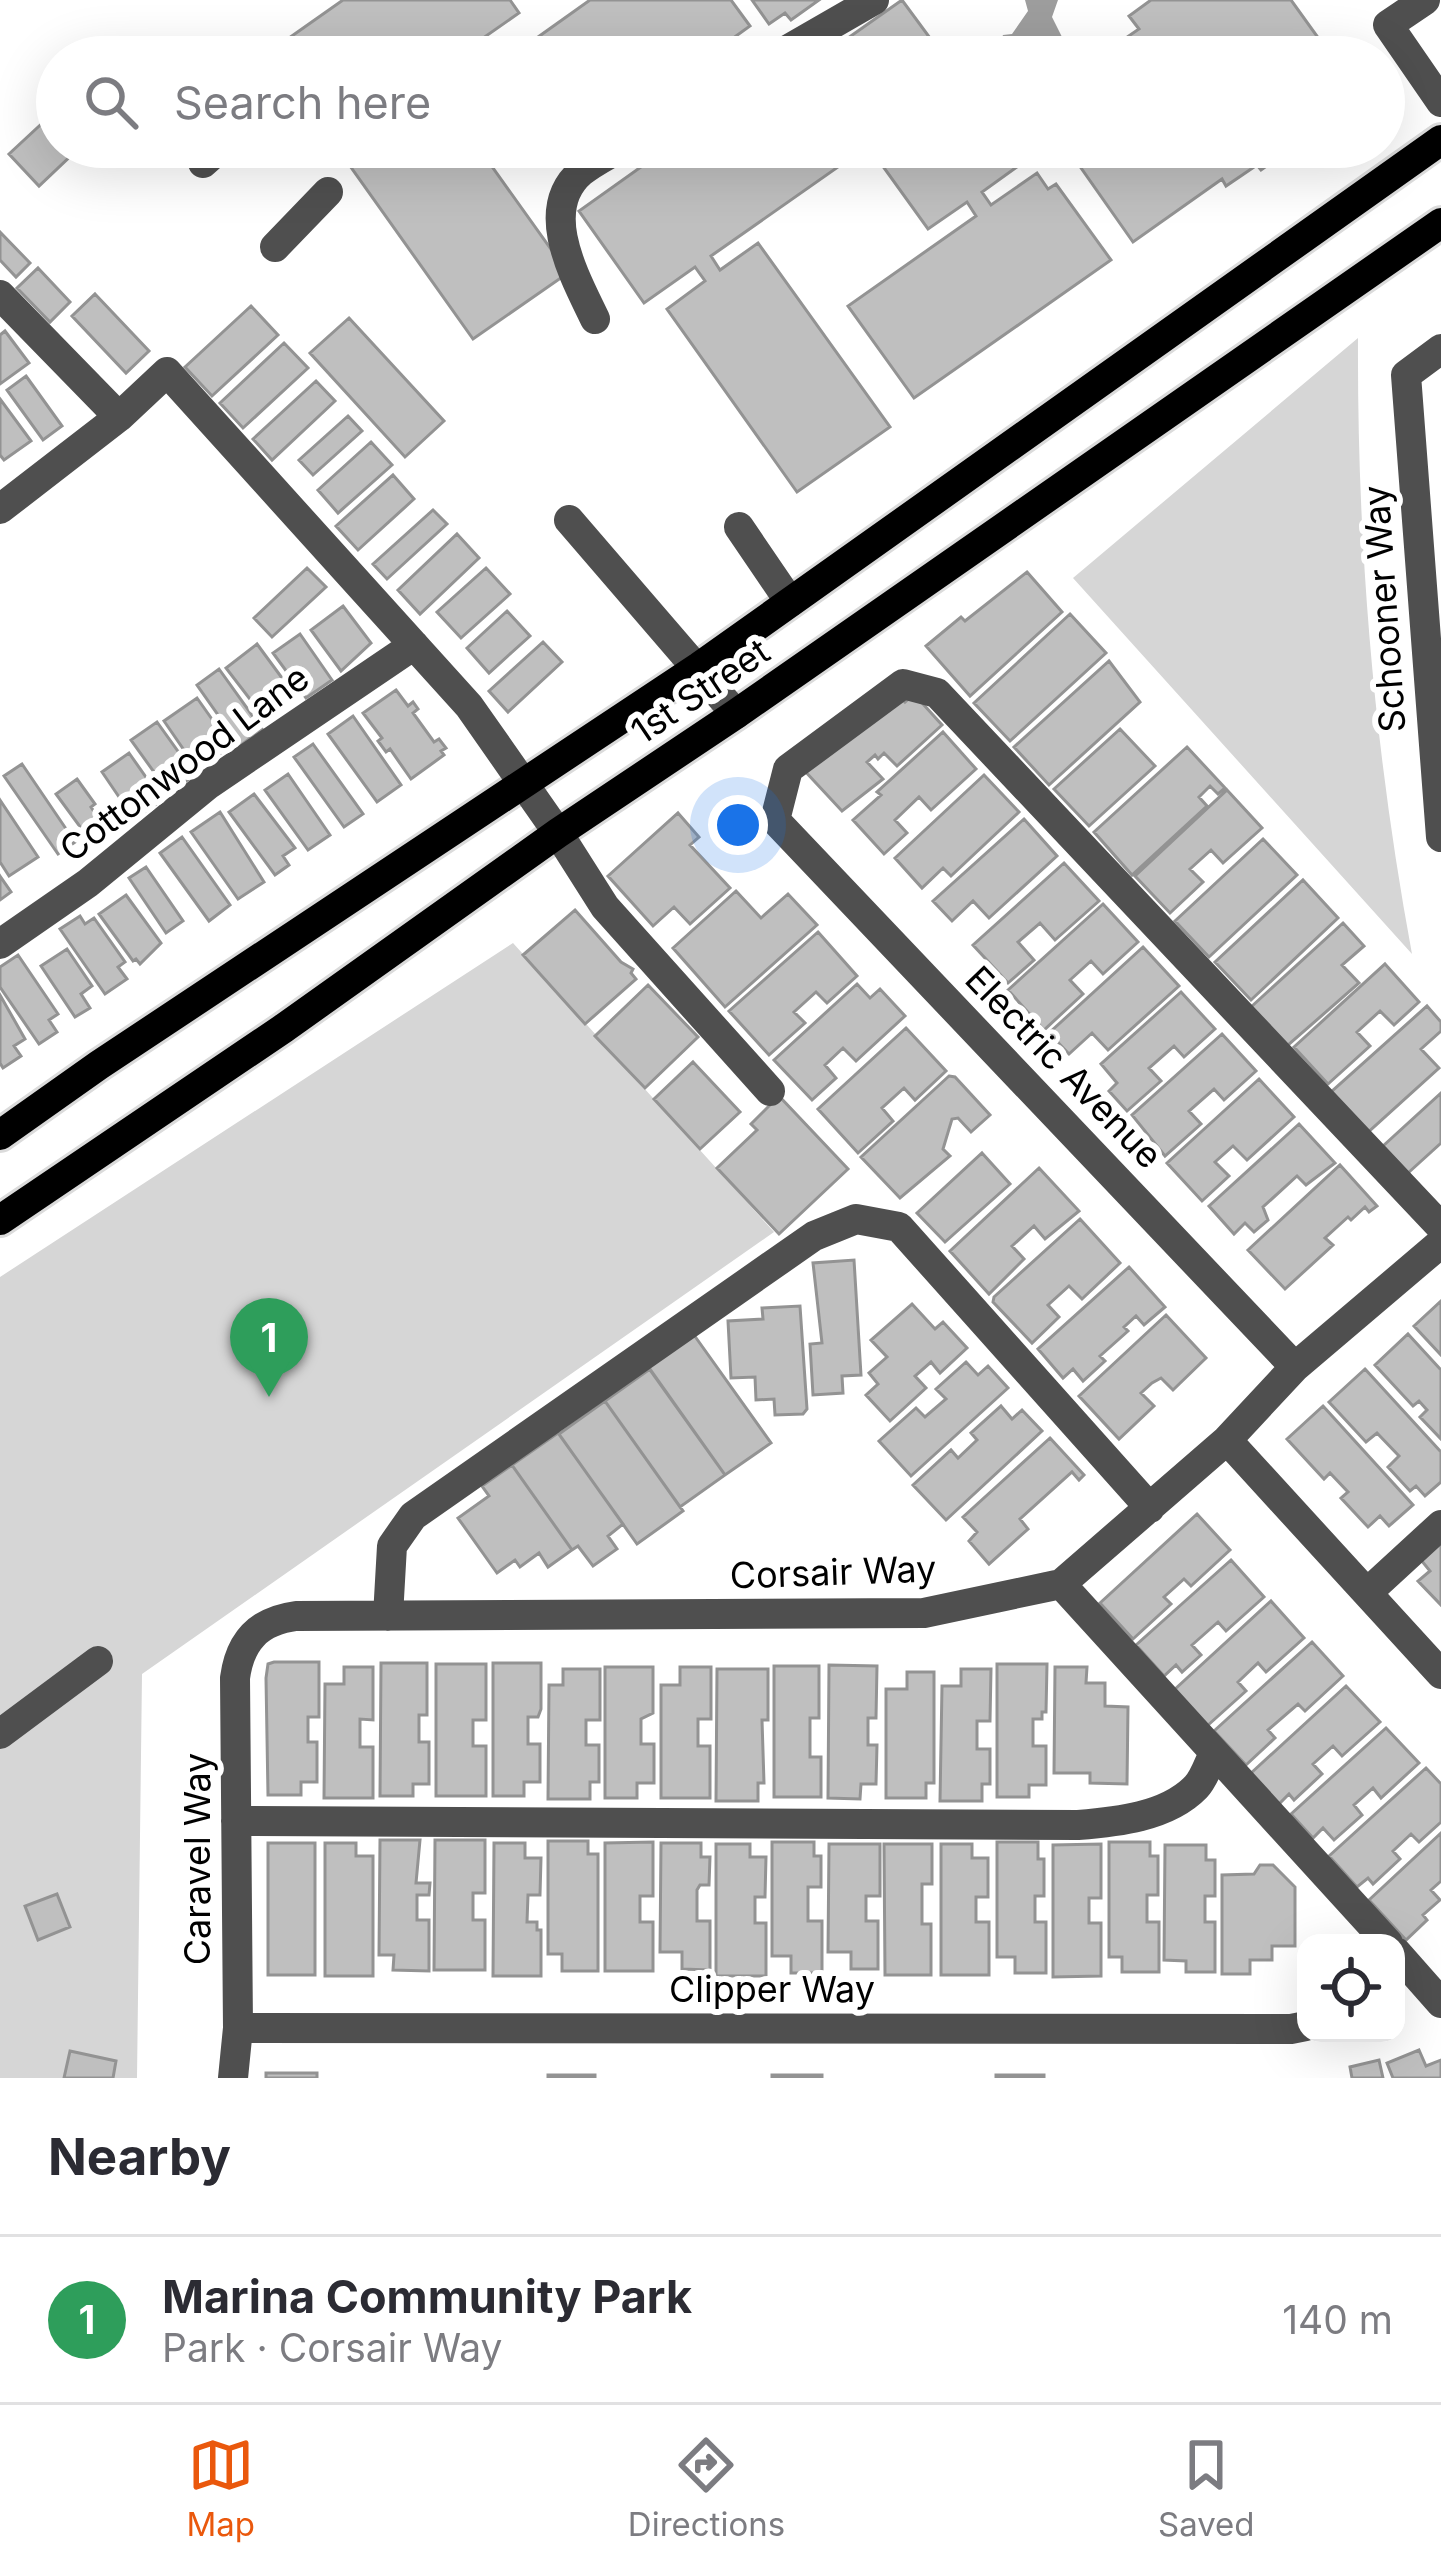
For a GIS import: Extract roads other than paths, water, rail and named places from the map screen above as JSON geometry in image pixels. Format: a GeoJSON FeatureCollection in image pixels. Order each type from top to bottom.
{"type":"FeatureCollection","features":[{"type":"Feature","properties":{"kind":"main road","name":"1st Street"},"geometry":{"type":"LineString","coordinates":[[1405,166],[1441,140]]}},
{"type":"Feature","properties":{"kind":"main road","name":"1st Street"},"geometry":{"type":"LineString","coordinates":[[0,1135],[699,667],[1402,168]]}},
{"type":"Feature","properties":{"kind":"main road","name":"1st Street"},"geometry":{"type":"LineString","coordinates":[[0,1220],[284,1028],[1441,223]]}},
{"type":"Feature","properties":{"kind":"street"},"geometry":{"type":"LineString","coordinates":[[811,36],[874,0]]}},
{"type":"Feature","properties":{"kind":"street"},"geometry":{"type":"LineString","coordinates":[[1396,36],[1388,25],[1425,0]]}},
{"type":"Feature","properties":{"kind":"street"},"geometry":{"type":"LineString","coordinates":[[1405,50],[1441,102]]}},
{"type":"Feature","properties":{"kind":"street"},"geometry":{"type":"LineString","coordinates":[[588,168],[560,201],[561,232],[595,319]]}},
{"type":"Feature","properties":{"kind":"street"},"geometry":{"type":"LineString","coordinates":[[275,247],[328,192]]}},
{"type":"Feature","properties":{"kind":"street"},"geometry":{"type":"LineString","coordinates":[[0,296],[119,417]]}},
{"type":"Feature","properties":{"kind":"street","name":"Schooner Way"},"geometry":{"type":"LineString","coordinates":[[1441,349],[1406,375],[1441,837]]}},
{"type":"Feature","properties":{"kind":"street"},"geometry":{"type":"LineString","coordinates":[[0,509],[119,417],[167,372],[469,706],[605,907],[770,1091]]}},
{"type":"Feature","properties":{"kind":"street"},"geometry":{"type":"LineString","coordinates":[[569,520],[736,714]]}},
{"type":"Feature","properties":{"kind":"street"},"geometry":{"type":"LineString","coordinates":[[739,527],[790,602]]}},
{"type":"Feature","properties":{"kind":"street","name":"Cottonwood Lane"},"geometry":{"type":"LineString","coordinates":[[0,944],[88,883],[209,784],[414,645]]}},
{"type":"Feature","properties":{"kind":"street","name":"Electric Avenue"},"geometry":{"type":"LineString","coordinates":[[1295,1367],[776,820],[788,769],[904,684],[937,693],[1441,1227]]}},
{"type":"Feature","properties":{"kind":"street"},"geometry":{"type":"LineString","coordinates":[[388,1616],[392,1546],[413,1516],[814,1236],[856,1219],[899,1227],[1150,1508]]}},
{"type":"Feature","properties":{"kind":"street","name":"Corsair Way"},"geometry":{"type":"LineString","coordinates":[[245,1641],[276,1619],[924,1613],[1061,1584],[1227,1440],[1295,1367],[1441,1243]]}},
{"type":"Feature","properties":{"kind":"street"},"geometry":{"type":"LineString","coordinates":[[1227,1440],[1441,1674]]}},
{"type":"Feature","properties":{"kind":"street"},"geometry":{"type":"LineString","coordinates":[[1368,1592],[1441,1525]]}},
{"type":"Feature","properties":{"kind":"street"},"geometry":{"type":"LineString","coordinates":[[1061,1584],[1380,1934]]}},
{"type":"Feature","properties":{"kind":"street","name":"Caravel Way"},"geometry":{"type":"LineString","coordinates":[[233,2078],[238,2028],[235,1678],[245,1641]]}},
{"type":"Feature","properties":{"kind":"street"},"geometry":{"type":"LineString","coordinates":[[0,1734],[98,1661]]}},
{"type":"Feature","properties":{"kind":"street"},"geometry":{"type":"LineString","coordinates":[[236,1821],[1078,1826],[1120,1821],[1163,1808],[1197,1787],[1214,1753]]}},
{"type":"Feature","properties":{"kind":"street"},"geometry":{"type":"LineString","coordinates":[[1405,1960],[1436,1988]]}},
{"type":"Feature","properties":{"kind":"street"},"geometry":{"type":"LineString","coordinates":[[1405,1997],[1436,1988]]}},
{"type":"Feature","properties":{"kind":"street","name":"Clipper Way"},"geometry":{"type":"LineString","coordinates":[[238,2028],[1297,2028]]}},
{"type":"Feature","properties":{"kind":"place","name":"Marina Community Park"},"geometry":{"type":"Point","coordinates":[269,1397]}}]}
